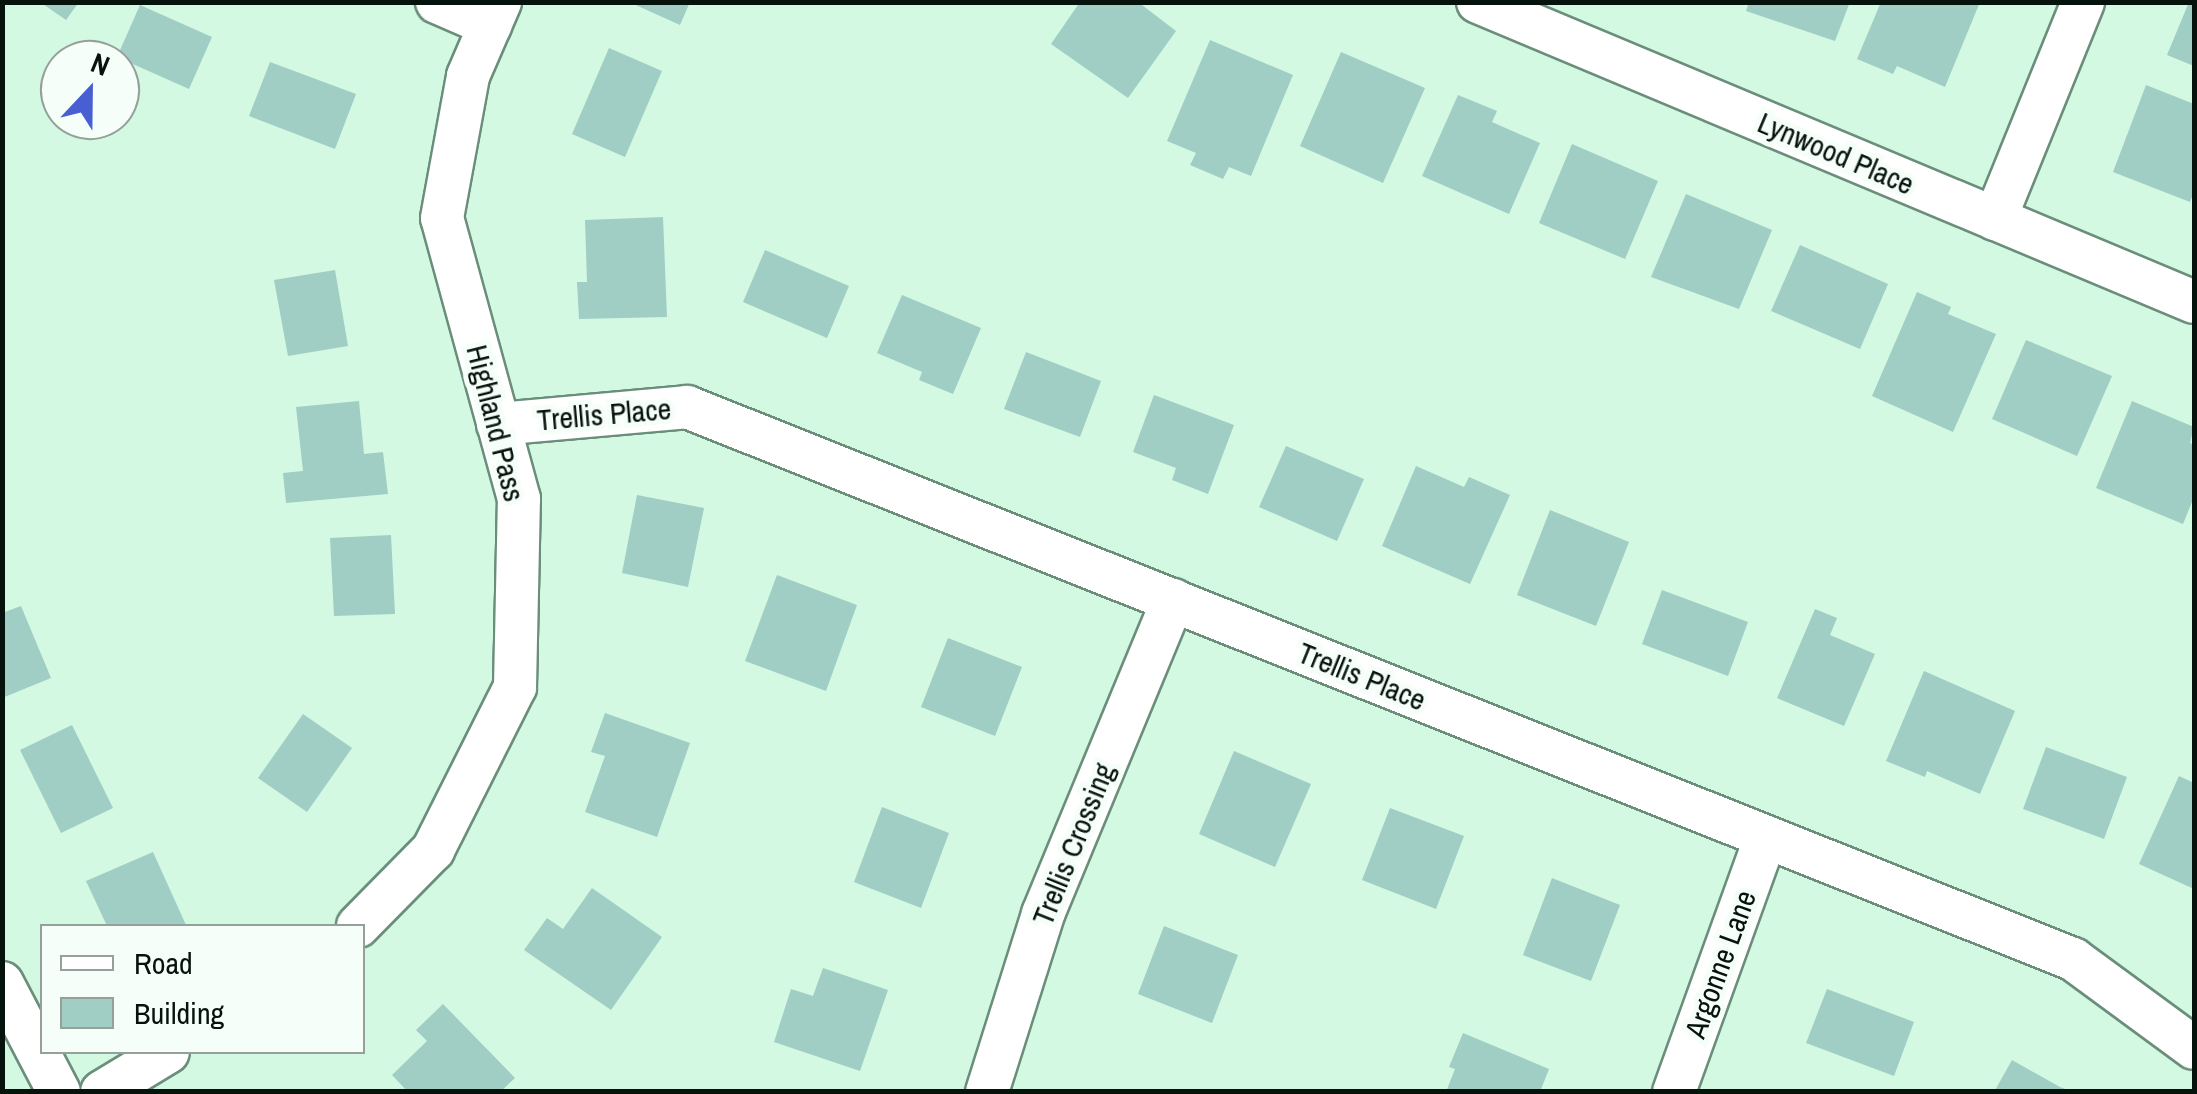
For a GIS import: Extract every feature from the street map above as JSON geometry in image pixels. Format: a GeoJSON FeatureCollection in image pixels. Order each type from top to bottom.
{"type":"FeatureCollection","features":[{"type":"Feature","properties":{"kind":"street"},"geometry":{"type":"LineString","coordinates":[[437,2],[495,14]]}},
{"type":"Feature","properties":{"kind":"street","name":"Lynwood Place"},"geometry":{"type":"LineString","coordinates":[[1478,2],[2194,302]]}},
{"type":"Feature","properties":{"kind":"street"},"geometry":{"type":"LineString","coordinates":[[1995,219],[2083,2]]}},
{"type":"Feature","properties":{"kind":"street","name":"Highland Pass"},"geometry":{"type":"LineString","coordinates":[[360,924],[433,850],[515,687],[518,499],[442,218],[468,76],[495,14]]}},
{"type":"Feature","properties":{"kind":"street","name":"Trellis Place"},"geometry":{"type":"LineString","coordinates":[[498,424],[687,407],[2073,959],[2194,1048]]}},
{"type":"Feature","properties":{"kind":"street","name":"Trellis Crossing"},"geometry":{"type":"LineString","coordinates":[[986,1092],[1043,914],[1173,600]]}},
{"type":"Feature","properties":{"kind":"street","name":"Argonne Lane"},"geometry":{"type":"LineString","coordinates":[[1674,1092],[1766,836]]}},
{"type":"Feature","properties":{"kind":"street"},"geometry":{"type":"LineString","coordinates":[[2,983],[59,1092]]}},
{"type":"Feature","properties":{"kind":"street"},"geometry":{"type":"LineString","coordinates":[[102,1092],[165,1054]]}},
{"type":"Feature","properties":{"kind":"building"},"geometry":{"type":"Polygon","coordinates":[[[40,2],[79,2],[66,20],[40,2]]]}},
{"type":"Feature","properties":{"kind":"building"},"geometry":{"type":"Polygon","coordinates":[[[629,2],[690,2],[680,25],[629,2]]]}},
{"type":"Feature","properties":{"kind":"building"},"geometry":{"type":"Polygon","coordinates":[[[1080,2],[1138,2],[1176,31],[1128,98],[1051,44],[1080,2]]]}},
{"type":"Feature","properties":{"kind":"building"},"geometry":{"type":"Polygon","coordinates":[[[1749,2],[1850,2],[1835,41],[1746,11],[1749,2]]]}},
{"type":"Feature","properties":{"kind":"building"},"geometry":{"type":"Polygon","coordinates":[[[1881,2],[1980,2],[1945,87],[1897,66],[1893,74],[1857,59],[1881,2]]]}},
{"type":"Feature","properties":{"kind":"building"},"geometry":{"type":"Polygon","coordinates":[[[2189,2],[2194,2],[2194,66],[2167,55],[2189,2]]]}},
{"type":"Feature","properties":{"kind":"building"},"geometry":{"type":"Polygon","coordinates":[[[140,5],[212,37],[189,89],[140,67],[140,40],[125,40],[140,5]]]}},
{"type":"Feature","properties":{"kind":"building"},"geometry":{"type":"Polygon","coordinates":[[[1210,40],[1293,75],[1251,176],[1229,167],[1223,179],[1190,165],[1196,153],[1167,141],[1210,40]]]}},
{"type":"Feature","properties":{"kind":"building"},"geometry":{"type":"Polygon","coordinates":[[[609,48],[662,71],[625,157],[572,134],[609,48]]]}},
{"type":"Feature","properties":{"kind":"building"},"geometry":{"type":"Polygon","coordinates":[[[1341,52],[1425,88],[1383,183],[1300,146],[1341,52]]]}},
{"type":"Feature","properties":{"kind":"building"},"geometry":{"type":"Polygon","coordinates":[[[270,62],[356,94],[335,149],[249,116],[270,62]]]}},
{"type":"Feature","properties":{"kind":"building"},"geometry":{"type":"Polygon","coordinates":[[[2146,85],[2194,104],[2194,192],[2190,202],[2113,172],[2146,85]]]}},
{"type":"Feature","properties":{"kind":"building"},"geometry":{"type":"Polygon","coordinates":[[[1458,95],[1497,111],[1492,122],[1540,143],[1509,214],[1422,176],[1458,95]]]}},
{"type":"Feature","properties":{"kind":"building"},"geometry":{"type":"Polygon","coordinates":[[[1572,144],[1658,181],[1625,259],[1539,223],[1572,144]]]}},
{"type":"Feature","properties":{"kind":"building"},"geometry":{"type":"Polygon","coordinates":[[[1686,194],[1772,230],[1739,309],[1651,277],[1686,194]]]}},
{"type":"Feature","properties":{"kind":"building"},"geometry":{"type":"Polygon","coordinates":[[[663,217],[667,317],[579,319],[577,282],[587,282],[585,220],[663,217]]]}},
{"type":"Feature","properties":{"kind":"building"},"geometry":{"type":"Polygon","coordinates":[[[1800,245],[1888,284],[1860,349],[1771,311],[1800,245]]]}},
{"type":"Feature","properties":{"kind":"building"},"geometry":{"type":"Polygon","coordinates":[[[765,250],[849,286],[827,338],[743,302],[765,250]]]}},
{"type":"Feature","properties":{"kind":"building"},"geometry":{"type":"Polygon","coordinates":[[[335,270],[348,346],[288,356],[274,280],[335,270]]]}},
{"type":"Feature","properties":{"kind":"building"},"geometry":{"type":"Polygon","coordinates":[[[1917,292],[1951,307],[1948,314],[1996,334],[1953,432],[1872,396],[1917,292]]]}},
{"type":"Feature","properties":{"kind":"building"},"geometry":{"type":"Polygon","coordinates":[[[902,295],[981,328],[953,394],[919,380],[922,372],[877,353],[902,295]]]}},
{"type":"Feature","properties":{"kind":"building"},"geometry":{"type":"Polygon","coordinates":[[[2026,340],[2112,376],[2077,456],[1992,419],[2026,340]]]}},
{"type":"Feature","properties":{"kind":"building"},"geometry":{"type":"Polygon","coordinates":[[[1026,352],[1101,381],[1080,437],[1004,409],[1026,352]]]}},
{"type":"Feature","properties":{"kind":"building"},"geometry":{"type":"Polygon","coordinates":[[[1154,395],[1234,425],[1208,494],[1172,480],[1176,468],[1133,452],[1154,395]]]}},
{"type":"Feature","properties":{"kind":"building"},"geometry":{"type":"Polygon","coordinates":[[[359,401],[364,454],[383,452],[388,494],[286,503],[283,473],[303,471],[296,407],[359,401]]]}},
{"type":"Feature","properties":{"kind":"building"},"geometry":{"type":"Polygon","coordinates":[[[2132,401],[2194,427],[2190,443],[2194,445],[2194,497],[2183,524],[2096,488],[2132,401]]]}},
{"type":"Feature","properties":{"kind":"building"},"geometry":{"type":"Polygon","coordinates":[[[1286,446],[1364,479],[1337,541],[1259,507],[1286,446]]]}},
{"type":"Feature","properties":{"kind":"building"},"geometry":{"type":"Polygon","coordinates":[[[1416,466],[1464,487],[1469,477],[1510,495],[1470,584],[1382,546],[1416,466]]]}},
{"type":"Feature","properties":{"kind":"building"},"geometry":{"type":"Polygon","coordinates":[[[637,495],[704,508],[688,587],[622,573],[637,495]]]}},
{"type":"Feature","properties":{"kind":"building"},"geometry":{"type":"Polygon","coordinates":[[[1550,510],[1629,542],[1596,626],[1517,595],[1550,510]]]}},
{"type":"Feature","properties":{"kind":"building"},"geometry":{"type":"Polygon","coordinates":[[[391,535],[395,614],[334,616],[330,538],[391,535]]]}},
{"type":"Feature","properties":{"kind":"building"},"geometry":{"type":"Polygon","coordinates":[[[777,575],[857,605],[826,691],[745,661],[777,575]]]}},
{"type":"Feature","properties":{"kind":"building"},"geometry":{"type":"Polygon","coordinates":[[[1662,590],[1748,622],[1728,676],[1642,644],[1662,590]]]}},
{"type":"Feature","properties":{"kind":"building"},"geometry":{"type":"Polygon","coordinates":[[[21,606],[51,678],[2,698],[2,613],[21,606]]]}},
{"type":"Feature","properties":{"kind":"building"},"geometry":{"type":"Polygon","coordinates":[[[1815,609],[1837,618],[1830,635],[1875,654],[1844,726],[1777,698],[1815,609]]]}},
{"type":"Feature","properties":{"kind":"building"},"geometry":{"type":"Polygon","coordinates":[[[948,638],[1022,667],[995,736],[921,707],[948,638]]]}},
{"type":"Feature","properties":{"kind":"building"},"geometry":{"type":"Polygon","coordinates":[[[1924,671],[2015,711],[1980,794],[1927,771],[1925,777],[1886,761],[1924,671]]]}},
{"type":"Feature","properties":{"kind":"building"},"geometry":{"type":"Polygon","coordinates":[[[605,713],[690,743],[657,837],[585,812],[605,756],[591,752],[605,713]]]}},
{"type":"Feature","properties":{"kind":"building"},"geometry":{"type":"Polygon","coordinates":[[[303,714],[352,748],[307,812],[258,778],[303,714]]]}},
{"type":"Feature","properties":{"kind":"building"},"geometry":{"type":"Polygon","coordinates":[[[72,725],[113,808],[61,833],[20,750],[72,725]]]}},
{"type":"Feature","properties":{"kind":"building"},"geometry":{"type":"Polygon","coordinates":[[[2046,747],[2127,777],[2104,839],[2023,809],[2046,747]]]}},
{"type":"Feature","properties":{"kind":"building"},"geometry":{"type":"Polygon","coordinates":[[[1234,751],[1311,784],[1275,867],[1199,834],[1234,751]]]}},
{"type":"Feature","properties":{"kind":"building"},"geometry":{"type":"Polygon","coordinates":[[[2179,776],[2194,783],[2194,889],[2139,864],[2179,776]]]}},
{"type":"Feature","properties":{"kind":"building"},"geometry":{"type":"Polygon","coordinates":[[[882,807],[949,833],[921,908],[854,882],[882,807]]]}},
{"type":"Feature","properties":{"kind":"building"},"geometry":{"type":"Polygon","coordinates":[[[1390,808],[1464,836],[1436,909],[1362,880],[1390,808]]]}},
{"type":"Feature","properties":{"kind":"building"},"geometry":{"type":"Polygon","coordinates":[[[153,852],[186,924],[106,924],[86,881],[153,852]]]}},
{"type":"Feature","properties":{"kind":"building"},"geometry":{"type":"Polygon","coordinates":[[[1552,878],[1620,905],[1591,981],[1523,955],[1552,878]]]}},
{"type":"Feature","properties":{"kind":"building"},"geometry":{"type":"Polygon","coordinates":[[[592,888],[662,937],[611,1010],[524,950],[547,918],[563,929],[592,888]]]}},
{"type":"Feature","properties":{"kind":"building"},"geometry":{"type":"Polygon","coordinates":[[[1164,926],[1238,955],[1212,1023],[1138,994],[1164,926]]]}},
{"type":"Feature","properties":{"kind":"building"},"geometry":{"type":"Polygon","coordinates":[[[823,968],[888,990],[860,1071],[774,1042],[791,989],[813,996],[823,968]]]}},
{"type":"Feature","properties":{"kind":"building"},"geometry":{"type":"Polygon","coordinates":[[[1827,989],[1914,1022],[1894,1076],[1806,1043],[1827,989]]]}},
{"type":"Feature","properties":{"kind":"building"},"geometry":{"type":"Polygon","coordinates":[[[443,1004],[515,1078],[500,1092],[408,1092],[392,1075],[427,1041],[416,1030],[443,1004]]]}},
{"type":"Feature","properties":{"kind":"building"},"geometry":{"type":"Polygon","coordinates":[[[1463,1033],[1549,1069],[1540,1092],[1446,1092],[1455,1069],[1449,1067],[1463,1033]]]}},
{"type":"Feature","properties":{"kind":"building"},"geometry":{"type":"Polygon","coordinates":[[[2012,1060],[2060,1087],[2073,1092],[1994,1092],[2012,1060]]]}}]}
